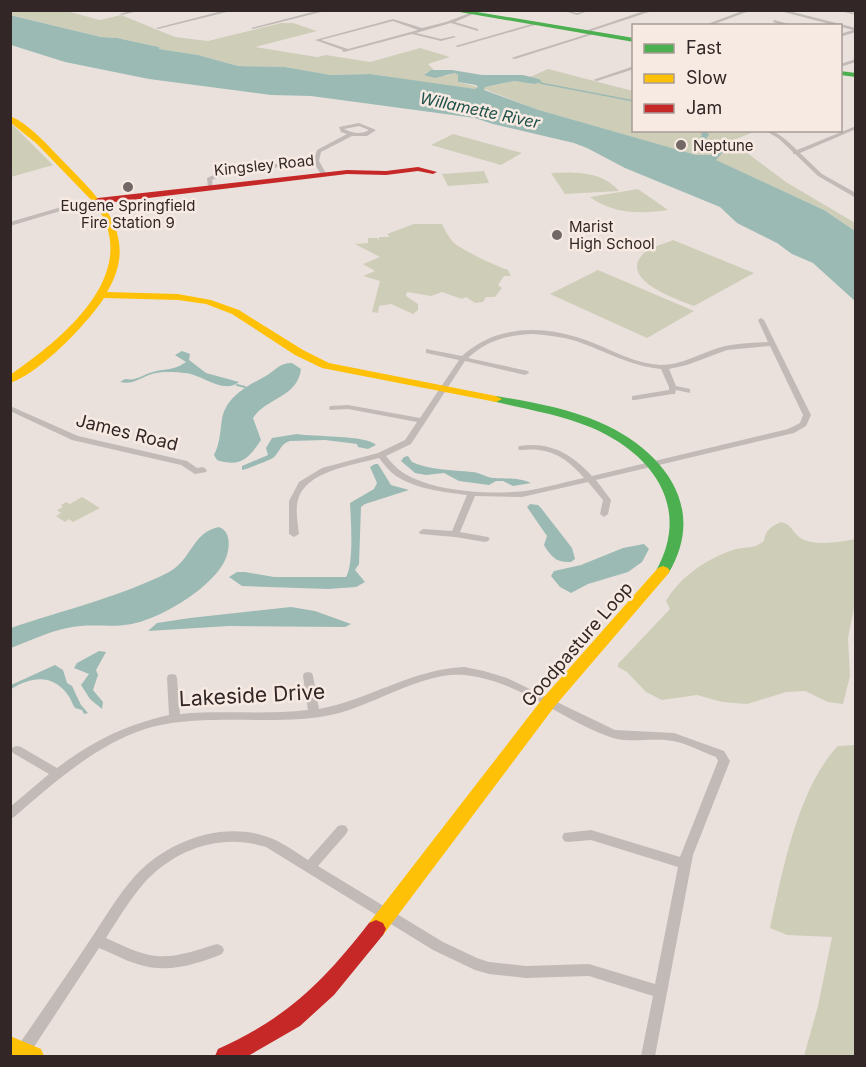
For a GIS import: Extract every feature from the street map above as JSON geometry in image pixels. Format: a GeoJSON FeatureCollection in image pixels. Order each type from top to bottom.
{"type":"FeatureCollection","features":[{"type":"Feature","properties":{"kind":"street"},"geometry":{"type":"LineString","coordinates":[[122,14],[140,10]]}},
{"type":"Feature","properties":{"kind":"street"},"geometry":{"type":"LineString","coordinates":[[158,28],[233,10]]}},
{"type":"Feature","properties":{"kind":"street"},"geometry":{"type":"LineString","coordinates":[[253,28],[327,10]]}},
{"type":"Feature","properties":{"kind":"street"},"geometry":{"type":"LineString","coordinates":[[563,10],[577,14],[589,10]]}},
{"type":"Feature","properties":{"kind":"street"},"geometry":{"type":"LineString","coordinates":[[513,58],[653,10]]}},
{"type":"Feature","properties":{"kind":"street"},"geometry":{"type":"LineString","coordinates":[[710,24],[750,10]]}},
{"type":"Feature","properties":{"kind":"street"},"geometry":{"type":"LineString","coordinates":[[778,10],[834,24]]}},
{"type":"Feature","properties":{"kind":"street"},"geometry":{"type":"LineString","coordinates":[[841,10],[855,14]]}},
{"type":"Feature","properties":{"kind":"street"},"geometry":{"type":"LineString","coordinates":[[338,53],[423,30],[451,16],[475,12],[632,40]]}},
{"type":"Feature","properties":{"kind":"street"},"geometry":{"type":"LineString","coordinates":[[451,16],[477,30]]}},
{"type":"Feature","properties":{"kind":"street"},"geometry":{"type":"LineString","coordinates":[[798,23],[812,19]]}},
{"type":"Feature","properties":{"kind":"street"},"geometry":{"type":"LineString","coordinates":[[348,50],[317,40],[393,20],[423,30]]}},
{"type":"Feature","properties":{"kind":"street"},"geometry":{"type":"LineString","coordinates":[[774,21],[785,24]]}},
{"type":"Feature","properties":{"kind":"street"},"geometry":{"type":"LineString","coordinates":[[457,46],[536,24]]}},
{"type":"Feature","properties":{"kind":"street"},"geometry":{"type":"LineString","coordinates":[[412,33],[441,40],[454,37]]}},
{"type":"Feature","properties":{"kind":"street"},"geometry":{"type":"LineString","coordinates":[[595,80],[632,67]]}},
{"type":"Feature","properties":{"kind":"street"},"geometry":{"type":"LineString","coordinates":[[10,118],[41,144],[98,201],[109,220],[114,245],[112,263],[102,295],[88,316],[71,335],[10,380]]}},
{"type":"Feature","properties":{"kind":"street"},"geometry":{"type":"LineString","coordinates":[[324,175],[316,161],[316,156],[321,150],[351,134],[367,134],[374,130],[359,124],[340,128],[351,134]]}},
{"type":"Feature","properties":{"kind":"street"},"geometry":{"type":"LineString","coordinates":[[795,153],[855,127]]}},
{"type":"Feature","properties":{"kind":"street"},"geometry":{"type":"LineString","coordinates":[[770,132],[777,135],[820,175],[854,194]]}},
{"type":"Feature","properties":{"kind":"street"},"geometry":{"type":"LineString","coordinates":[[211,188],[209,179],[223,172],[316,161]]}},
{"type":"Feature","properties":{"kind":"street","name":"Kingsley Road"},"geometry":{"type":"LineString","coordinates":[[98,201],[349,172],[386,173],[418,169],[433,172]]}},
{"type":"Feature","properties":{"kind":"street"},"geometry":{"type":"LineString","coordinates":[[10,224],[84,202],[98,201]]}},
{"type":"Feature","properties":{"kind":"street","name":"Goodpasture Loop"},"geometry":{"type":"LineString","coordinates":[[102,295],[121,298],[186,298],[214,303],[237,313],[318,363],[541,407],[576,417],[626,442],[653,465],[668,485],[676,508],[678,534],[670,561],[549,702],[342,974],[309,1008],[275,1032],[225,1056]]}},
{"type":"Feature","properties":{"kind":"street"},"geometry":{"type":"LineString","coordinates":[[381,455],[395,471],[412,480],[472,493],[518,495],[591,480],[784,433],[803,424],[807,413],[761,320]]}},
{"type":"Feature","properties":{"kind":"street"},"geometry":{"type":"LineString","coordinates":[[531,321],[532,332]]}},
{"type":"Feature","properties":{"kind":"street"},"geometry":{"type":"LineString","coordinates":[[294,534],[294,497],[309,478],[338,465],[381,455],[408,442],[463,359],[472,349],[488,340],[532,332],[567,336],[630,362],[664,367],[688,363],[729,347],[773,344]]}},
{"type":"Feature","properties":{"kind":"street"},"geometry":{"type":"LineString","coordinates":[[429,351],[525,374]]}},
{"type":"Feature","properties":{"kind":"street"},"geometry":{"type":"LineString","coordinates":[[635,398],[669,394],[673,391],[664,367]]}},
{"type":"Feature","properties":{"kind":"street"},"geometry":{"type":"LineString","coordinates":[[673,387],[687,391]]}},
{"type":"Feature","properties":{"kind":"street"},"geometry":{"type":"LineString","coordinates":[[333,408],[348,407],[423,422]]}},
{"type":"Feature","properties":{"kind":"street","name":"James Road"},"geometry":{"type":"LineString","coordinates":[[10,408],[75,438],[184,463],[195,471],[203,470]]}},
{"type":"Feature","properties":{"kind":"street"},"geometry":{"type":"LineString","coordinates":[[522,448],[540,447],[560,453],[578,465],[607,502],[604,514]]}},
{"type":"Feature","properties":{"kind":"street"},"geometry":{"type":"LineString","coordinates":[[455,534],[472,493]]}},
{"type":"Feature","properties":{"kind":"street"},"geometry":{"type":"LineString","coordinates":[[423,532],[485,539]]}},
{"type":"Feature","properties":{"kind":"street","name":"Lakeside Drive"},"geometry":{"type":"LineString","coordinates":[[10,814],[56,773],[81,755],[112,738],[148,724],[175,718],[314,714],[353,705],[435,674],[457,670],[495,678],[614,734],[675,737],[723,757],[724,761],[690,845],[685,864]]}},
{"type":"Feature","properties":{"kind":"street"},"geometry":{"type":"LineString","coordinates":[[308,676],[314,714]]}},
{"type":"Feature","properties":{"kind":"street"},"geometry":{"type":"LineString","coordinates":[[172,678],[175,718]]}},
{"type":"Feature","properties":{"kind":"street"},"geometry":{"type":"LineString","coordinates":[[17,750],[56,773]]}},
{"type":"Feature","properties":{"kind":"street"},"geometry":{"type":"LineString","coordinates":[[310,867],[342,830]]}},
{"type":"Feature","properties":{"kind":"street"},"geometry":{"type":"LineString","coordinates":[[568,837],[591,835],[685,864],[648,1056]]}},
{"type":"Feature","properties":{"kind":"street"},"geometry":{"type":"LineString","coordinates":[[22,1051],[141,877],[171,854],[196,842],[231,836],[257,838],[277,846],[451,953],[489,968],[526,972],[589,970],[661,992]]}},
{"type":"Feature","properties":{"kind":"street"},"geometry":{"type":"LineString","coordinates":[[97,941],[146,962],[160,964],[183,961],[217,950]]}},
{"type":"Feature","properties":{"kind":"green space"},"geometry":{"type":"Polygon","coordinates":[[[63,10],[100,20],[121,15],[175,37],[208,41],[281,23],[293,23],[317,31],[255,47],[317,57],[326,55],[370,62],[420,48],[450,57],[428,64],[434,70],[425,73],[446,76],[455,73],[458,75],[458,82],[478,87],[475,89],[461,88],[370,74],[331,75],[285,67],[238,66],[198,55],[158,49],[159,47],[117,38],[101,37],[11,15],[11,11],[63,10]]]}},
{"type":"Feature","properties":{"kind":"green space"},"geometry":{"type":"Polygon","coordinates":[[[548,69],[632,91],[632,132],[754,132],[731,141],[786,182],[855,223],[855,231],[824,210],[715,160],[713,149],[711,155],[695,155],[539,110],[484,89],[514,81],[534,84],[539,79],[530,77],[548,69]]]}},
{"type":"Feature","properties":{"kind":"green space"},"geometry":{"type":"Polygon","coordinates":[[[11,123],[53,165],[11,177],[11,123]]]}},
{"type":"Feature","properties":{"kind":"green space"},"geometry":{"type":"Polygon","coordinates":[[[453,134],[522,153],[501,165],[431,145],[453,134]]]}},
{"type":"Feature","properties":{"kind":"green space"},"geometry":{"type":"Polygon","coordinates":[[[484,171],[489,183],[448,186],[442,174],[484,171]]]}},
{"type":"Feature","properties":{"kind":"green space"},"geometry":{"type":"Polygon","coordinates":[[[551,173],[579,173],[596,176],[612,184],[619,191],[565,194],[551,173]]]}},
{"type":"Feature","properties":{"kind":"green space"},"geometry":{"type":"Polygon","coordinates":[[[638,189],[668,210],[648,212],[618,210],[590,197],[638,189]]]}},
{"type":"Feature","properties":{"kind":"green space"},"geometry":{"type":"Polygon","coordinates":[[[414,224],[442,224],[455,244],[508,270],[511,276],[504,276],[498,285],[502,288],[495,297],[486,297],[483,302],[475,303],[466,297],[462,299],[442,292],[431,296],[407,292],[406,296],[418,304],[418,310],[413,314],[391,304],[379,306],[378,313],[372,312],[380,281],[363,276],[375,271],[363,264],[380,257],[355,244],[368,243],[368,238],[378,238],[379,241],[379,237],[390,237],[387,234],[414,224]]]}},
{"type":"Feature","properties":{"kind":"green space"},"geometry":{"type":"Polygon","coordinates":[[[673,240],[754,273],[694,306],[675,299],[644,280],[638,272],[637,263],[646,252],[673,240]]]}},
{"type":"Feature","properties":{"kind":"green space"},"geometry":{"type":"Polygon","coordinates":[[[598,270],[694,311],[647,338],[550,294],[598,270]]]}},
{"type":"Feature","properties":{"kind":"green space"},"geometry":{"type":"Polygon","coordinates":[[[82,497],[100,508],[73,522],[69,519],[65,522],[56,516],[61,513],[57,510],[63,507],[61,505],[66,502],[70,504],[82,497]]]}},
{"type":"Feature","properties":{"kind":"green space"},"geometry":{"type":"Polygon","coordinates":[[[781,522],[789,526],[799,537],[811,542],[827,543],[855,539],[855,603],[848,638],[850,676],[843,704],[828,702],[805,691],[786,692],[747,704],[722,702],[697,695],[662,700],[646,692],[627,672],[618,667],[618,664],[670,609],[666,601],[686,577],[723,554],[760,544],[770,529],[781,522]]]}},
{"type":"Feature","properties":{"kind":"green space"},"geometry":{"type":"Polygon","coordinates":[[[855,745],[855,1056],[804,1056],[818,1006],[832,937],[787,935],[770,928],[786,857],[812,784],[824,763],[838,746],[855,745]]]}},
{"type":"Feature","properties":{"kind":"water","name":"Willamette River"},"geometry":{"type":"Polygon","coordinates":[[[10,15],[101,37],[117,38],[159,47],[159,49],[198,55],[238,66],[285,67],[331,75],[370,74],[475,89],[478,87],[476,85],[458,82],[458,75],[455,73],[435,78],[424,75],[431,70],[452,70],[482,75],[523,75],[539,79],[542,82],[534,84],[514,81],[485,87],[484,90],[539,110],[696,155],[711,155],[713,149],[700,138],[700,132],[708,132],[709,135],[704,141],[723,152],[716,160],[824,210],[855,231],[855,301],[813,263],[792,254],[777,243],[737,223],[720,207],[625,168],[574,143],[475,118],[311,96],[271,95],[149,79],[65,62],[11,45],[10,15]]]}},
{"type":"Feature","properties":{"kind":"water"},"geometry":{"type":"Polygon","coordinates":[[[182,351],[190,354],[189,360],[206,373],[239,382],[226,386],[212,383],[192,374],[160,372],[133,382],[120,382],[181,365],[186,362],[175,355],[182,351]]]}},
{"type":"Feature","properties":{"kind":"water"},"geometry":{"type":"Polygon","coordinates":[[[292,363],[301,369],[294,386],[259,411],[253,418],[261,440],[257,446],[248,456],[238,462],[217,460],[214,455],[219,442],[224,411],[228,404],[244,388],[280,366],[292,363]]]}},
{"type":"Feature","properties":{"kind":"water"},"geometry":{"type":"Polygon","coordinates":[[[297,434],[362,439],[376,445],[368,449],[358,447],[357,444],[325,440],[290,441],[284,444],[273,458],[242,470],[242,466],[268,455],[266,448],[272,438],[297,434]]]}},
{"type":"Feature","properties":{"kind":"water"},"geometry":{"type":"Polygon","coordinates":[[[408,456],[412,462],[426,467],[475,472],[491,478],[517,479],[531,483],[513,486],[503,481],[496,481],[489,485],[459,481],[444,473],[426,475],[415,473],[401,461],[408,456]]]}},
{"type":"Feature","properties":{"kind":"water"},"geometry":{"type":"Polygon","coordinates":[[[378,464],[391,485],[409,490],[361,507],[359,564],[355,570],[365,582],[356,587],[328,589],[242,586],[229,577],[237,572],[245,572],[274,577],[346,577],[351,552],[350,503],[374,489],[377,483],[370,467],[378,464]]]}},
{"type":"Feature","properties":{"kind":"water"},"geometry":{"type":"Polygon","coordinates":[[[530,504],[541,508],[572,548],[575,559],[571,562],[562,561],[549,553],[544,545],[547,536],[527,507],[530,504]]]}},
{"type":"Feature","properties":{"kind":"water"},"geometry":{"type":"Polygon","coordinates":[[[219,527],[227,535],[229,542],[222,566],[213,578],[173,607],[144,621],[116,626],[67,628],[11,648],[11,628],[112,596],[151,581],[177,567],[203,534],[219,527]]]}},
{"type":"Feature","properties":{"kind":"water"},"geometry":{"type":"Polygon","coordinates":[[[644,544],[649,549],[642,562],[628,572],[588,584],[571,593],[560,587],[551,576],[554,571],[581,565],[623,548],[644,544]]]}},
{"type":"Feature","properties":{"kind":"water"},"geometry":{"type":"Polygon","coordinates":[[[291,607],[315,611],[351,624],[345,627],[229,626],[148,631],[157,623],[291,607]]]}},
{"type":"Feature","properties":{"kind":"water"},"geometry":{"type":"Polygon","coordinates":[[[99,651],[106,652],[96,670],[98,675],[93,690],[103,702],[102,709],[90,699],[81,685],[89,674],[74,668],[77,663],[99,651]]]}},
{"type":"Feature","properties":{"kind":"water"},"geometry":{"type":"Polygon","coordinates":[[[55,665],[63,670],[67,683],[72,686],[81,705],[88,713],[84,714],[82,710],[75,708],[62,688],[48,680],[34,680],[11,689],[11,685],[55,665]]]}},
{"type":"Feature","properties":{"kind":"waterway"},"geometry":{"type":"LineString","coordinates":[[540,83],[632,101]]}},
{"type":"Feature","properties":{"kind":"waterway"},"geometry":{"type":"LineString","coordinates":[[237,385],[245,387]]}},
{"type":"Feature","properties":{"kind":"traffic: fast"},"geometry":{"type":"LineString","coordinates":[[451,10],[632,40]]}},
{"type":"Feature","properties":{"kind":"traffic: fast"},"geometry":{"type":"LineString","coordinates":[[842,73],[856,75]]}},
{"type":"Feature","properties":{"kind":"traffic: fast"},"geometry":{"type":"LineString","coordinates":[[496,399],[545,409],[594,424],[617,435],[637,449],[655,467],[669,488],[677,520],[676,541],[663,571]]}},
{"type":"Feature","properties":{"kind":"traffic: slow"},"geometry":{"type":"LineString","coordinates":[[10,118],[33,136],[93,196],[106,214],[114,240],[113,265],[105,289],[90,311],[72,332],[10,380]]}},
{"type":"Feature","properties":{"kind":"traffic: slow"},"geometry":{"type":"LineString","coordinates":[[102,295],[178,297],[208,302],[249,319],[312,360],[326,366],[496,399]]}},
{"type":"Feature","properties":{"kind":"traffic: slow"},"geometry":{"type":"LineString","coordinates":[[376,929],[549,702],[663,571]]}},
{"type":"Feature","properties":{"kind":"traffic: slow"},"geometry":{"type":"LineString","coordinates":[[10,1046],[34,1056]]}},
{"type":"Feature","properties":{"kind":"traffic: jam"},"geometry":{"type":"LineString","coordinates":[[98,201],[347,172],[386,173],[418,169],[433,172]]}},
{"type":"Feature","properties":{"kind":"traffic: jam"},"geometry":{"type":"LineString","coordinates":[[225,1056],[272,1032],[310,1004],[343,970],[376,929]]}},
{"type":"Feature","properties":{"kind":"place","name":"Neptune"},"geometry":{"type":"Point","coordinates":[681,145]}},
{"type":"Feature","properties":{"kind":"place","name":"Eugene Springfield Fire Station 9"},"geometry":{"type":"Point","coordinates":[128,187]}},
{"type":"Feature","properties":{"kind":"place","name":"Marist High School"},"geometry":{"type":"Point","coordinates":[557,235]}}]}
